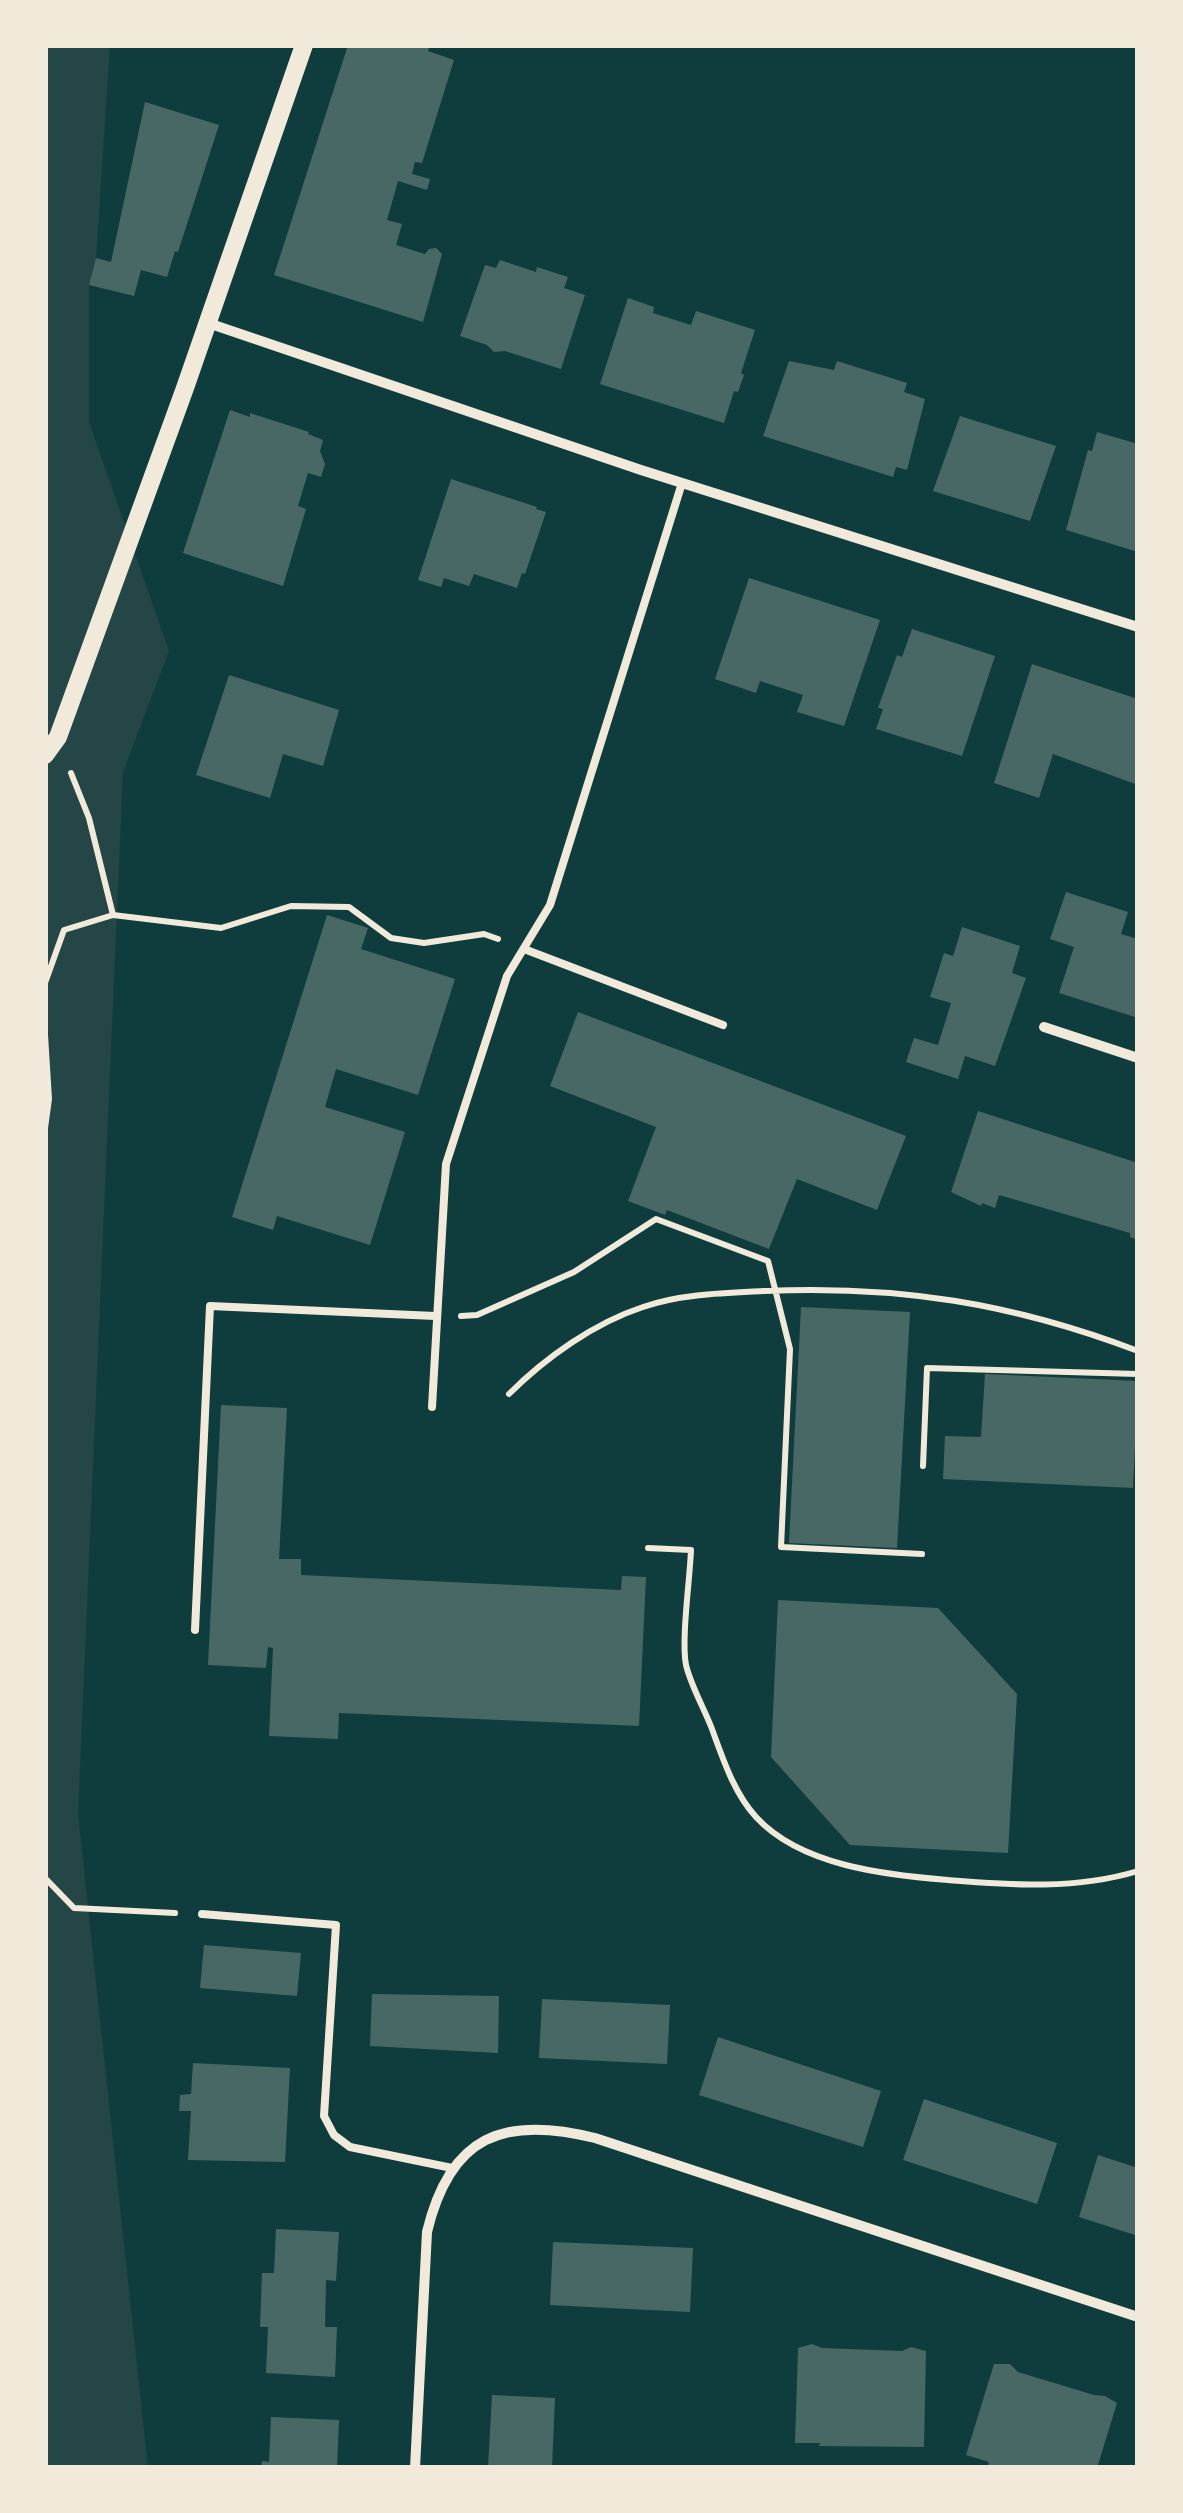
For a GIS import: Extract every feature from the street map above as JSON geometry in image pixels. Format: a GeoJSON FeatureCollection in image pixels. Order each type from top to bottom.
{"type":"FeatureCollection","features":[{"type":"Feature","properties":{"kind":"street"},"geometry":{"type":"LineString","coordinates":[[45,755],[58,737],[304,45]]}},
{"type":"Feature","properties":{"kind":"street"},"geometry":{"type":"LineString","coordinates":[[208,323],[682,483],[1138,627]]}},
{"type":"Feature","properties":{"kind":"street"},"geometry":{"type":"LineString","coordinates":[[1044,1026],[1138,1058]]}},
{"type":"Feature","properties":{"kind":"street"},"geometry":{"type":"LineString","coordinates":[[416,2468],[426,2232],[434,2200],[452,2168],[477,2144],[509,2130],[554,2128],[594,2138],[1138,2317]]}},
{"type":"Feature","properties":{"kind":"lane"},"geometry":{"type":"LineString","coordinates":[[432,1407],[446,1164],[508,976],[550,905],[682,483]]}},
{"type":"Feature","properties":{"kind":"lane"},"geometry":{"type":"LineString","coordinates":[[524,949],[723,1025]]}},
{"type":"Feature","properties":{"kind":"lane"},"geometry":{"type":"LineString","coordinates":[[195,1630],[210,1306],[435,1316]]}},
{"type":"Feature","properties":{"kind":"lane"},"geometry":{"type":"LineString","coordinates":[[202,1914],[336,1925],[324,2116],[334,2135],[350,2146],[452,2168]]}},
{"type":"Feature","properties":{"kind":"path"},"geometry":{"type":"LineString","coordinates":[[58,737],[89,818],[113,915]]}},
{"type":"Feature","properties":{"kind":"path"},"geometry":{"type":"LineString","coordinates":[[45,983],[64,930],[113,915],[220,928],[291,906],[349,907],[392,938],[424,943],[484,934],[524,949]]}},
{"type":"Feature","properties":{"kind":"path"},"geometry":{"type":"LineString","coordinates":[[45,1035],[50,1099],[45,1128]]}},
{"type":"Feature","properties":{"kind":"path"},"geometry":{"type":"LineString","coordinates":[[435,1316],[477,1315],[574,1272],[656,1220],[768,1261],[790,1349],[781,1547],[922,1554]]}},
{"type":"Feature","properties":{"kind":"path"},"geometry":{"type":"LineString","coordinates":[[509,1394],[581,1338],[643,1306],[729,1292],[908,1292],[954,1299],[1094,1334],[1138,1351]]}},
{"type":"Feature","properties":{"kind":"path"},"geometry":{"type":"LineString","coordinates":[[923,1466],[927,1368],[1138,1374]]}},
{"type":"Feature","properties":{"kind":"path"},"geometry":{"type":"LineString","coordinates":[[648,1548],[691,1550],[686,1664],[739,1794],[757,1819],[788,1841],[825,1858],[940,1880],[1044,1887],[1138,1872]]}},
{"type":"Feature","properties":{"kind":"path"},"geometry":{"type":"LineString","coordinates":[[45,1878],[74,1908],[202,1914]]}},
{"type":"Feature","properties":{"kind":"shaded area"},"geometry":{"type":"Polygon","coordinates":[[[45,45],[110,45],[96,258],[89,285],[89,422],[169,651],[123,772],[78,1814],[148,2468],[45,2468],[45,45]]]}},
{"type":"Feature","properties":{"kind":"building"},"geometry":{"type":"Polygon","coordinates":[[[348,45],[430,45],[428,51],[454,60],[422,163],[415,162],[412,174],[430,179],[427,190],[398,181],[387,220],[402,224],[396,245],[425,254],[436,248],[442,254],[423,322],[274,275],[348,45]]]}},
{"type":"Feature","properties":{"kind":"building"},"geometry":{"type":"Polygon","coordinates":[[[145,102],[219,125],[167,277],[141,270],[134,296],[89,285],[96,258],[111,262],[145,102]]]}},
{"type":"Feature","properties":{"kind":"building"},"geometry":{"type":"Polygon","coordinates":[[[500,260],[568,277],[564,288],[585,295],[561,369],[505,351],[494,352],[487,345],[460,336],[485,265],[496,268],[500,260]]]}},
{"type":"Feature","properties":{"kind":"building"},"geometry":{"type":"Polygon","coordinates":[[[628,298],[654,307],[653,313],[691,325],[696,311],[755,330],[741,373],[744,375],[738,392],[734,391],[724,423],[600,384],[628,298]]]}},
{"type":"Feature","properties":{"kind":"building"},"geometry":{"type":"Polygon","coordinates":[[[789,361],[834,370],[837,361],[907,383],[904,392],[925,399],[907,470],[896,467],[893,477],[763,436],[789,361]]]}},
{"type":"Feature","properties":{"kind":"building"},"geometry":{"type":"Polygon","coordinates":[[[230,410],[309,432],[323,440],[320,451],[325,464],[321,477],[308,473],[298,506],[306,509],[283,586],[183,553],[230,410]]]}},
{"type":"Feature","properties":{"kind":"building"},"geometry":{"type":"Polygon","coordinates":[[[960,416],[1056,446],[1030,521],[933,491],[960,416]]]}},
{"type":"Feature","properties":{"kind":"building"},"geometry":{"type":"Polygon","coordinates":[[[1097,432],[1138,444],[1138,552],[1066,530],[1088,450],[1092,451],[1097,432]]]}},
{"type":"Feature","properties":{"kind":"building"},"geometry":{"type":"Polygon","coordinates":[[[451,479],[546,512],[517,588],[474,574],[469,586],[444,578],[441,587],[418,580],[451,479]]]}},
{"type":"Feature","properties":{"kind":"building"},"geometry":{"type":"Polygon","coordinates":[[[749,578],[880,620],[844,726],[797,712],[803,695],[760,681],[756,693],[715,679],[749,578]]]}},
{"type":"Feature","properties":{"kind":"building"},"geometry":{"type":"Polygon","coordinates":[[[912,629],[995,656],[962,756],[876,729],[883,709],[878,708],[897,655],[902,657],[912,629]]]}},
{"type":"Feature","properties":{"kind":"building"},"geometry":{"type":"Polygon","coordinates":[[[1032,664],[1138,699],[1138,785],[1053,754],[1039,798],[994,783],[1032,664]]]}},
{"type":"Feature","properties":{"kind":"building"},"geometry":{"type":"Polygon","coordinates":[[[229,675],[339,710],[323,766],[283,754],[270,798],[196,775],[229,675]]]}},
{"type":"Feature","properties":{"kind":"building"},"geometry":{"type":"Polygon","coordinates":[[[1066,892],[1128,912],[1121,934],[1138,939],[1138,1018],[1059,993],[1074,947],[1050,939],[1066,892]]]}},
{"type":"Feature","properties":{"kind":"building"},"geometry":{"type":"Polygon","coordinates":[[[327,915],[368,928],[361,949],[455,979],[418,1095],[336,1069],[325,1107],[405,1132],[370,1245],[277,1216],[273,1230],[232,1217],[327,915]]]}},
{"type":"Feature","properties":{"kind":"building"},"geometry":{"type":"Polygon","coordinates":[[[962,927],[1020,946],[1012,973],[1026,978],[995,1066],[965,1056],[958,1079],[906,1062],[914,1038],[938,1045],[951,1003],[930,997],[944,953],[953,956],[962,927]]]}},
{"type":"Feature","properties":{"kind":"building"},"geometry":{"type":"Polygon","coordinates":[[[578,1012],[906,1136],[877,1210],[797,1179],[769,1249],[667,1210],[665,1215],[628,1201],[656,1127],[550,1086],[578,1012]]]}},
{"type":"Feature","properties":{"kind":"building"},"geometry":{"type":"Polygon","coordinates":[[[978,1111],[1138,1163],[1138,1240],[1130,1237],[1130,1233],[999,1195],[995,1208],[951,1192],[978,1111]]]}},
{"type":"Feature","properties":{"kind":"building"},"geometry":{"type":"Polygon","coordinates":[[[801,1307],[910,1312],[897,1548],[789,1543],[801,1307]]]}},
{"type":"Feature","properties":{"kind":"building"},"geometry":{"type":"Polygon","coordinates":[[[985,1374],[1138,1381],[1133,1488],[943,1479],[945,1436],[981,1437],[985,1374]]]}},
{"type":"Feature","properties":{"kind":"building"},"geometry":{"type":"Polygon","coordinates":[[[221,1405],[287,1408],[279,1559],[301,1559],[301,1575],[621,1590],[622,1576],[646,1577],[639,1726],[339,1713],[338,1739],[269,1736],[273,1648],[268,1647],[266,1668],[208,1665],[221,1405]]]}},
{"type":"Feature","properties":{"kind":"building"},"geometry":{"type":"Polygon","coordinates":[[[778,1600],[938,1608],[1017,1694],[1008,1853],[850,1845],[771,1757],[778,1600]]]}},
{"type":"Feature","properties":{"kind":"building"},"geometry":{"type":"Polygon","coordinates":[[[204,1945],[301,1953],[297,1996],[200,1988],[204,1945]]]}},
{"type":"Feature","properties":{"kind":"building"},"geometry":{"type":"Polygon","coordinates":[[[372,1994],[499,1996],[498,2053],[370,2046],[372,1994]]]}},
{"type":"Feature","properties":{"kind":"building"},"geometry":{"type":"Polygon","coordinates":[[[542,1999],[670,2005],[667,2064],[539,2058],[542,1999]]]}},
{"type":"Feature","properties":{"kind":"building"},"geometry":{"type":"Polygon","coordinates":[[[718,2037],[881,2091],[863,2147],[699,2095],[718,2037]]]}},
{"type":"Feature","properties":{"kind":"building"},"geometry":{"type":"Polygon","coordinates":[[[193,2063],[290,2068],[285,2162],[188,2160],[191,2111],[179,2111],[180,2095],[191,2094],[193,2063]]]}},
{"type":"Feature","properties":{"kind":"building"},"geometry":{"type":"Polygon","coordinates":[[[924,2099],[1057,2143],[1037,2204],[903,2160],[924,2099]]]}},
{"type":"Feature","properties":{"kind":"building"},"geometry":{"type":"Polygon","coordinates":[[[1098,2155],[1138,2168],[1138,2236],[1079,2217],[1098,2155]]]}},
{"type":"Feature","properties":{"kind":"building"},"geometry":{"type":"Polygon","coordinates":[[[276,2229],[339,2232],[336,2281],[326,2280],[325,2327],[337,2327],[335,2377],[266,2373],[268,2327],[260,2327],[262,2273],[274,2273],[276,2229]]]}},
{"type":"Feature","properties":{"kind":"building"},"geometry":{"type":"Polygon","coordinates":[[[553,2242],[693,2248],[690,2312],[550,2305],[553,2242]]]}},
{"type":"Feature","properties":{"kind":"building"},"geometry":{"type":"Polygon","coordinates":[[[812,2344],[822,2348],[902,2351],[911,2347],[926,2351],[924,2447],[795,2443],[798,2348],[812,2344]]]}},
{"type":"Feature","properties":{"kind":"building"},"geometry":{"type":"Polygon","coordinates":[[[994,2364],[1010,2364],[1018,2372],[1105,2396],[1117,2403],[1097,2468],[995,2468],[988,2466],[989,2462],[966,2455],[994,2364]]]}},
{"type":"Feature","properties":{"kind":"building"},"geometry":{"type":"Polygon","coordinates":[[[492,2395],[555,2398],[552,2468],[488,2468],[492,2395]]]}},
{"type":"Feature","properties":{"kind":"building"},"geometry":{"type":"Polygon","coordinates":[[[271,2417],[339,2420],[337,2468],[261,2468],[262,2461],[269,2462],[271,2417]]]}}]}
